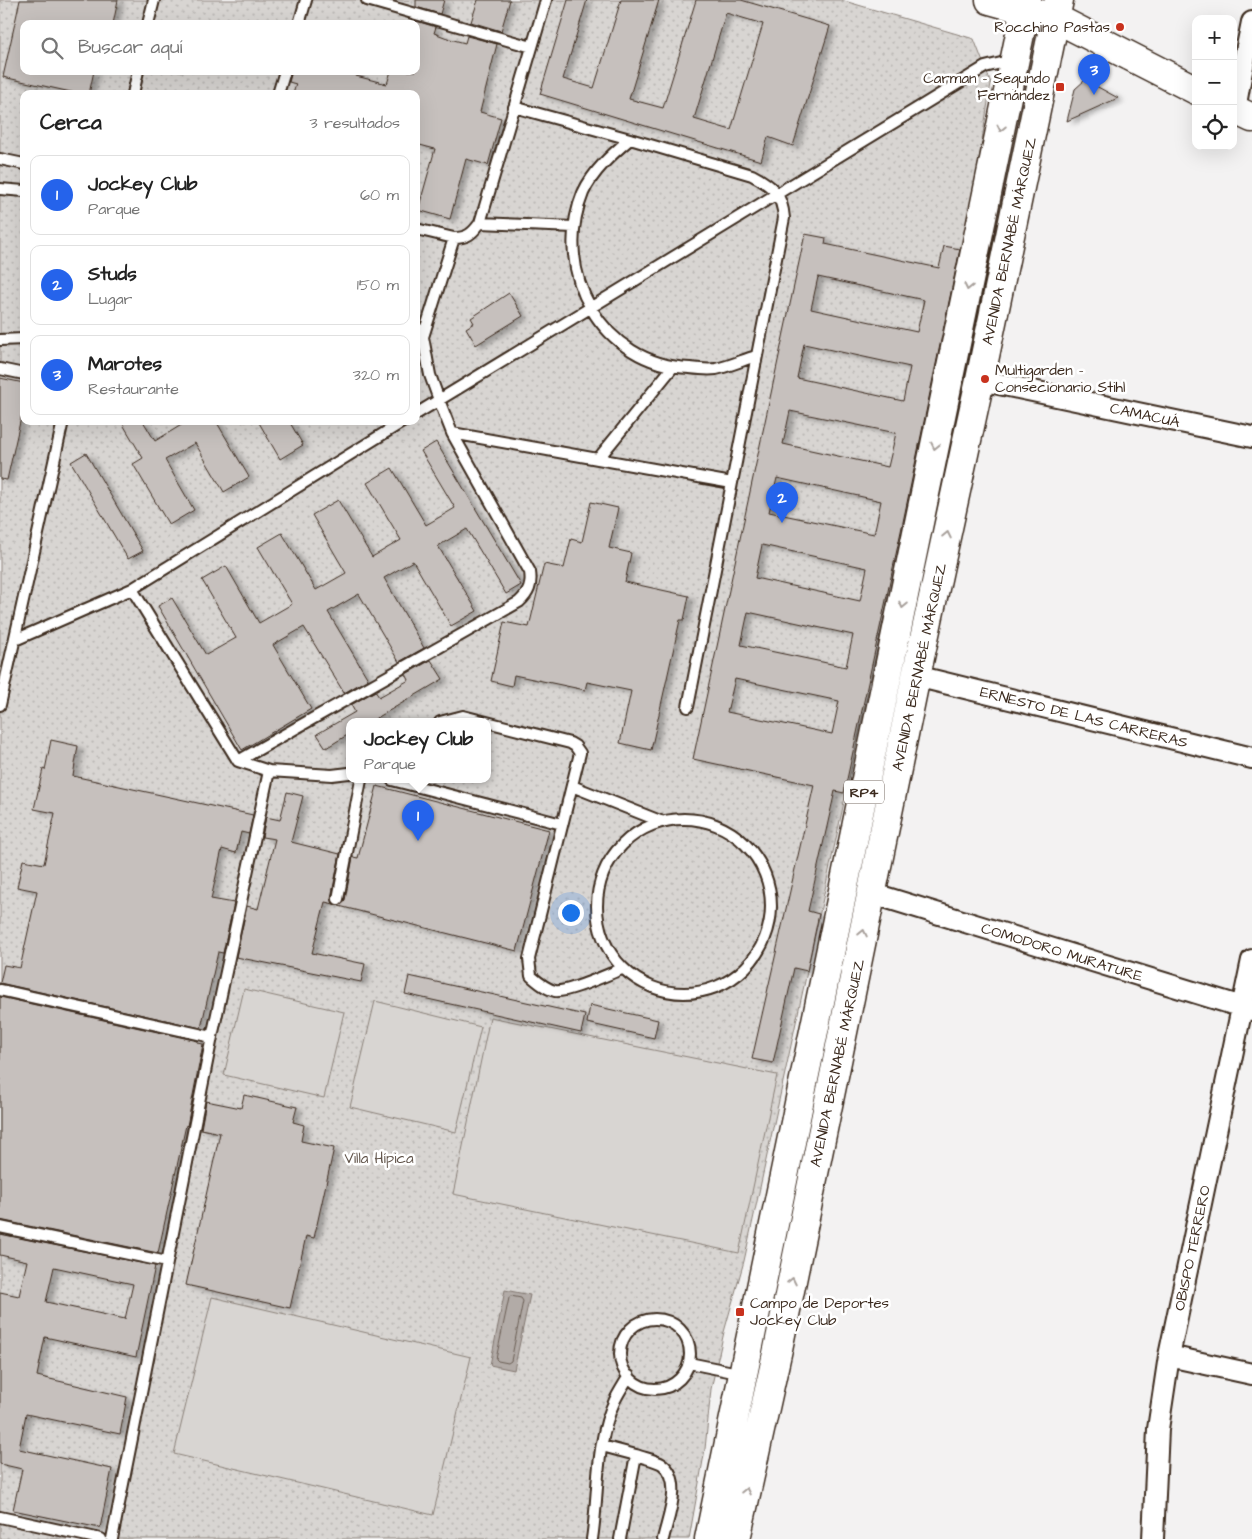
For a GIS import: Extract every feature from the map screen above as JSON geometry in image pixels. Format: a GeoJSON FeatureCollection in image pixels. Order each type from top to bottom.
{"type":"FeatureCollection","features":[{"type":"Feature","properties":{"kind":"main road"},"geometry":{"type":"LineString","coordinates":[[990,0],[1057,9],[1192,88]]}},
{"type":"Feature","properties":{"kind":"main road","name":"AVENIDA BERNABÉ MÁRQUEZ"},"geometry":{"type":"LineString","coordinates":[[736,1539],[757,1378],[1026,4]]}},
{"type":"Feature","properties":{"kind":"main road","name":"AVENIDA BERNABÉ MÁRQUEZ"},"geometry":{"type":"LineString","coordinates":[[709,1539],[757,1378],[871,893],[1057,9]]}},
{"type":"Feature","properties":{"kind":"street"},"geometry":{"type":"LineString","coordinates":[[1240,112],[1240,76],[1252,22]]}},
{"type":"Feature","properties":{"kind":"street","name":"CAMACUÁ"},"geometry":{"type":"LineString","coordinates":[[980,380],[1252,438]]}},
{"type":"Feature","properties":{"kind":"street","name":"ERNESTO DE LAS CARRERAS"},"geometry":{"type":"LineString","coordinates":[[916,676],[1252,758]]}},
{"type":"Feature","properties":{"kind":"street","name":"COMODORO MURATURE"},"geometry":{"type":"LineString","coordinates":[[871,893],[1247,1008]]}},
{"type":"Feature","properties":{"kind":"street","name":"OBISPO TERRERO"},"geometry":{"type":"LineString","coordinates":[[1153,1539],[1158,1429],[1169,1356],[1247,1008],[1252,960]]}},
{"type":"Feature","properties":{"kind":"street"},"geometry":{"type":"LineString","coordinates":[[1169,1356],[1252,1374]]}},
{"type":"Feature","properties":{"kind":"lane"},"geometry":{"type":"LineString","coordinates":[[149,20],[154,0]]}},
{"type":"Feature","properties":{"kind":"lane"},"geometry":{"type":"LineString","coordinates":[[299,20],[306,0]]}},
{"type":"Feature","properties":{"kind":"lane"},"geometry":{"type":"LineString","coordinates":[[367,0],[532,47]]}},
{"type":"Feature","properties":{"kind":"lane"},"geometry":{"type":"LineString","coordinates":[[420,230],[454,238],[465,238],[480,223],[546,0]]}},
{"type":"Feature","properties":{"kind":"lane"},"geometry":{"type":"LineString","coordinates":[[420,412],[985,67],[1015,60]]}},
{"type":"Feature","properties":{"kind":"lane"},"geometry":{"type":"LineString","coordinates":[[134,90],[137,75]]}},
{"type":"Feature","properties":{"kind":"lane"},"geometry":{"type":"LineString","coordinates":[[279,90],[283,75]]}},
{"type":"Feature","properties":{"kind":"lane"},"geometry":{"type":"LineString","coordinates":[[514,107],[630,138],[752,175],[767,183],[783,205],[784,218],[688,707]]}},
{"type":"Feature","properties":{"kind":"lane"},"geometry":{"type":"LineString","coordinates":[[630,138],[603,162],[584,193],[574,227],[573,255],[578,282],[589,308],[611,336],[639,356],[672,368],[715,369],[756,356]]}},
{"type":"Feature","properties":{"kind":"lane"},"geometry":{"type":"LineString","coordinates":[[0,159],[20,163]]}},
{"type":"Feature","properties":{"kind":"lane"},"geometry":{"type":"LineString","coordinates":[[0,189],[20,191]]}},
{"type":"Feature","properties":{"kind":"lane"},"geometry":{"type":"LineString","coordinates":[[480,223],[574,227]]}},
{"type":"Feature","properties":{"kind":"lane"},"geometry":{"type":"LineString","coordinates":[[423,338],[454,238]]}},
{"type":"Feature","properties":{"kind":"lane"},"geometry":{"type":"LineString","coordinates":[[238,761],[511,606],[526,596],[530,589],[532,581],[530,572],[452,433],[430,375],[423,338],[420,333]]}},
{"type":"Feature","properties":{"kind":"lane"},"geometry":{"type":"LineString","coordinates":[[0,340],[20,339]]}},
{"type":"Feature","properties":{"kind":"lane"},"geometry":{"type":"LineString","coordinates":[[0,368],[20,373]]}},
{"type":"Feature","properties":{"kind":"lane"},"geometry":{"type":"LineString","coordinates":[[598,459],[672,368]]}},
{"type":"Feature","properties":{"kind":"lane"},"geometry":{"type":"LineString","coordinates":[[0,705],[62,425]]}},
{"type":"Feature","properties":{"kind":"lane"},"geometry":{"type":"LineString","coordinates":[[15,640],[132,589],[398,425]]}},
{"type":"Feature","properties":{"kind":"lane"},"geometry":{"type":"LineString","coordinates":[[452,433],[732,483]]}},
{"type":"Feature","properties":{"kind":"lane"},"geometry":{"type":"LineString","coordinates":[[132,589],[238,761],[269,771],[332,775],[346,773]]}},
{"type":"Feature","properties":{"kind":"lane"},"geometry":{"type":"LineString","coordinates":[[452,718],[463,716],[471,718]]}},
{"type":"Feature","properties":{"kind":"lane"},"geometry":{"type":"LineString","coordinates":[[491,723],[570,743],[580,753],[530,959],[531,976],[555,991],[572,988],[622,969]]}},
{"type":"Feature","properties":{"kind":"lane"},"geometry":{"type":"LineString","coordinates":[[112,1539],[212,1037],[269,771]]}},
{"type":"Feature","properties":{"kind":"lane"},"geometry":{"type":"LineString","coordinates":[[338,899],[360,783]]}},
{"type":"Feature","properties":{"kind":"lane"},"geometry":{"type":"LineString","coordinates":[[404,783],[562,824]]}},
{"type":"Feature","properties":{"kind":"lane"},"geometry":{"type":"LineString","coordinates":[[572,786],[660,821]]}},
{"type":"Feature","properties":{"kind":"lane"},"geometry":{"type":"LineString","coordinates":[[690,818],[720,825],[746,842],[764,867],[772,896],[770,927],[757,955],[752,961],[736,977],[708,991],[678,994],[648,987],[622,969],[605,945],[596,915],[598,885],[611,856],[632,834],[660,821],[690,818]]}},
{"type":"Feature","properties":{"kind":"lane"},"geometry":{"type":"LineString","coordinates":[[0,990],[212,1037]]}},
{"type":"Feature","properties":{"kind":"lane"},"geometry":{"type":"LineString","coordinates":[[0,1227],[167,1262]]}},
{"type":"Feature","properties":{"kind":"lane"},"geometry":{"type":"LineString","coordinates":[[656,1319],[667,1321],[684,1333],[690,1353],[689,1363],[678,1381],[658,1389],[648,1388],[637,1384],[623,1367],[620,1356],[622,1344],[630,1330],[644,1321],[656,1319]]}},
{"type":"Feature","properties":{"kind":"lane"},"geometry":{"type":"LineString","coordinates":[[689,1363],[757,1378]]}},
{"type":"Feature","properties":{"kind":"lane"},"geometry":{"type":"LineString","coordinates":[[592,1539],[602,1446],[606,1426],[615,1400],[629,1376]]}},
{"type":"Feature","properties":{"kind":"lane"},"geometry":{"type":"LineString","coordinates":[[602,1446],[660,1463],[670,1472],[673,1492],[663,1539]]}},
{"type":"Feature","properties":{"kind":"lane"},"geometry":{"type":"LineString","coordinates":[[620,1539],[636,1455]]}},
{"type":"Feature","properties":{"kind":"lane"},"geometry":{"type":"LineString","coordinates":[[0,1517],[101,1539]]}},
{"type":"Feature","properties":{"kind":"green space","name":"Villa Hípica"},"geometry":{"type":"Polygon","coordinates":[[[0,0],[841,0],[974,39],[991,83],[966,242],[744,1261],[724,1332],[711,1389],[705,1449],[689,1539],[0,1539],[0,0]]]}},
{"type":"Feature","properties":{"kind":"green space"},"geometry":{"type":"Polygon","coordinates":[[[244,989],[344,1012],[324,1098],[224,1075],[244,989]]]}},
{"type":"Feature","properties":{"kind":"green space"},"geometry":{"type":"Polygon","coordinates":[[[375,1001],[481,1027],[456,1132],[350,1107],[375,1001]]]}},
{"type":"Feature","properties":{"kind":"green space"},"geometry":{"type":"Polygon","coordinates":[[[490,1017],[777,1075],[739,1253],[453,1194],[490,1017]]]}},
{"type":"Feature","properties":{"kind":"green space"},"geometry":{"type":"Polygon","coordinates":[[[212,1297],[471,1357],[433,1515],[174,1454],[212,1297]]]}},
{"type":"Feature","properties":{"kind":"water"},"geometry":{"type":"Polygon","coordinates":[[[505,1290],[530,1295],[514,1370],[490,1365],[505,1290]]]}},
{"type":"Feature","properties":{"kind":"building"},"geometry":{"type":"Polygon","coordinates":[[[20,0],[118,0],[114,20],[20,20],[20,75],[93,75],[90,90],[62,90],[3,77],[20,0]]]}},
{"type":"Feature","properties":{"kind":"building"},"geometry":{"type":"Polygon","coordinates":[[[416,0],[444,0],[440,14],[416,7],[416,0]]]}},
{"type":"Feature","properties":{"kind":"building"},"geometry":{"type":"Polygon","coordinates":[[[478,0],[510,0],[501,31],[471,22],[478,0]]]}},
{"type":"Feature","properties":{"kind":"building"},"geometry":{"type":"Polygon","coordinates":[[[568,0],[587,0],[563,79],[594,88],[621,0],[659,0],[629,99],[663,108],[696,0],[741,0],[830,26],[793,146],[768,137],[761,161],[540,94],[568,0]],[[726,13],[694,119],[731,130],[763,24],[726,13]]]}},
{"type":"Feature","properties":{"kind":"building"},"geometry":{"type":"Polygon","coordinates":[[[420,22],[436,27],[434,33],[450,39],[465,43],[467,36],[497,44],[480,112],[501,118],[488,165],[466,159],[450,219],[420,211],[420,203],[435,149],[420,145],[420,90],[294,90],[296,84],[289,82],[291,75],[356,75],[387,84],[390,75],[420,75],[420,22]]]}},
{"type":"Feature","properties":{"kind":"building"},"geometry":{"type":"Polygon","coordinates":[[[1085,80],[1118,98],[1067,121],[1075,89],[1085,80]]]}},
{"type":"Feature","properties":{"kind":"building"},"geometry":{"type":"Polygon","coordinates":[[[805,234],[826,238],[825,244],[939,268],[944,246],[960,249],[844,793],[835,791],[808,911],[819,914],[807,971],[794,968],[773,1063],[752,1059],[814,785],[693,759],[805,234]],[[818,277],[811,309],[917,332],[924,300],[818,277]],[[804,344],[797,378],[903,401],[910,367],[804,344]],[[790,411],[783,444],[888,467],[896,433],[790,411]],[[777,478],[769,512],[874,534],[881,501],[777,478]],[[762,545],[755,578],[860,601],[867,568],[762,545]],[[748,612],[741,645],[846,667],[853,635],[748,612]],[[735,679],[727,712],[832,734],[839,701],[735,679]]]}},
{"type":"Feature","properties":{"kind":"building"},"geometry":{"type":"Polygon","coordinates":[[[509,293],[523,316],[476,345],[466,328],[474,323],[471,318],[509,293]]]}},
{"type":"Feature","properties":{"kind":"building"},"geometry":{"type":"Polygon","coordinates":[[[0,378],[20,382],[20,422],[7,480],[0,479],[0,378]]]}},
{"type":"Feature","properties":{"kind":"building"},"geometry":{"type":"Polygon","coordinates":[[[123,425],[145,425],[155,441],[181,425],[218,425],[249,477],[224,492],[195,443],[165,460],[194,510],[169,525],[133,464],[143,458],[123,425]]]}},
{"type":"Feature","properties":{"kind":"building"},"geometry":{"type":"Polygon","coordinates":[[[260,425],[291,425],[303,445],[280,459],[260,425]]]}},
{"type":"Feature","properties":{"kind":"building"},"geometry":{"type":"Polygon","coordinates":[[[436,442],[521,585],[506,594],[467,529],[438,546],[477,611],[451,626],[413,561],[384,578],[424,648],[399,662],[359,594],[328,612],[368,679],[344,693],[304,627],[273,645],[311,709],[242,750],[158,606],[172,598],[206,655],[236,638],[202,580],[226,566],[259,623],[292,604],[258,547],[282,533],[316,590],[346,573],[312,515],[338,500],[372,557],[401,540],[367,483],[392,468],[426,525],[455,508],[421,451],[436,442]]]}},
{"type":"Feature","properties":{"kind":"building"},"geometry":{"type":"Polygon","coordinates":[[[86,453],[143,551],[128,559],[71,462],[86,453]]]}},
{"type":"Feature","properties":{"kind":"building"},"geometry":{"type":"Polygon","coordinates":[[[591,502],[618,508],[609,548],[631,553],[625,582],[689,596],[684,620],[680,620],[651,750],[620,743],[631,691],[587,682],[585,690],[514,675],[512,686],[491,681],[504,622],[529,627],[544,564],[564,568],[571,539],[582,542],[591,502]]]}},
{"type":"Feature","properties":{"kind":"building"},"geometry":{"type":"Polygon","coordinates":[[[431,660],[443,679],[377,718],[346,718],[346,736],[326,748],[317,734],[355,712],[351,705],[375,691],[379,697],[409,680],[406,674],[431,660]]]}},
{"type":"Feature","properties":{"kind":"building"},"geometry":{"type":"Polygon","coordinates":[[[51,740],[78,746],[73,776],[253,815],[249,834],[241,832],[236,853],[222,849],[211,899],[234,903],[223,953],[218,952],[201,1028],[0,983],[4,965],[20,968],[37,891],[17,887],[23,860],[44,864],[55,813],[34,809],[51,740]]]}},
{"type":"Feature","properties":{"kind":"building"},"geometry":{"type":"Polygon","coordinates":[[[377,786],[549,830],[517,951],[339,906],[345,900],[353,857],[358,858],[377,786]]]}},
{"type":"Feature","properties":{"kind":"building"},"geometry":{"type":"Polygon","coordinates":[[[287,792],[303,796],[291,842],[340,854],[331,898],[334,904],[325,902],[312,953],[365,964],[361,982],[236,957],[247,906],[258,909],[275,839],[262,837],[266,817],[280,820],[287,792]]]}},
{"type":"Feature","properties":{"kind":"building"},"geometry":{"type":"Polygon","coordinates":[[[409,976],[585,1015],[581,1033],[405,994],[409,976]]]}},
{"type":"Feature","properties":{"kind":"building"},"geometry":{"type":"Polygon","coordinates":[[[0,997],[198,1041],[198,1043],[203,1044],[187,1126],[158,1253],[0,1220],[0,997]]]}},
{"type":"Feature","properties":{"kind":"building"},"geometry":{"type":"Polygon","coordinates":[[[590,1005],[658,1020],[654,1038],[587,1023],[590,1005]]]}},
{"type":"Feature","properties":{"kind":"building"},"geometry":{"type":"Polygon","coordinates":[[[244,1095],[297,1107],[293,1122],[304,1125],[301,1141],[334,1148],[314,1238],[306,1236],[290,1308],[186,1285],[220,1133],[201,1129],[206,1101],[241,1108],[244,1095]]]}},
{"type":"Feature","properties":{"kind":"building"},"geometry":{"type":"Polygon","coordinates":[[[0,1234],[155,1266],[136,1357],[45,1337],[37,1376],[127,1397],[120,1434],[26,1414],[19,1449],[112,1469],[100,1528],[13,1510],[22,1469],[0,1464],[0,1292],[19,1296],[27,1261],[0,1255],[0,1234]],[[54,1267],[46,1302],[125,1319],[133,1284],[54,1267]]]}},
{"type":"Feature","properties":{"kind":"place","name":"Rocchino Pastas"},"geometry":{"type":"Point","coordinates":[1120,27]}},
{"type":"Feature","properties":{"kind":"place","name":"Carman - Segundo Fernández"},"geometry":{"type":"Point","coordinates":[1060,87]}},
{"type":"Feature","properties":{"kind":"place","name":"Marotes"},"geometry":{"type":"Point","coordinates":[1094,95]}},
{"type":"Feature","properties":{"kind":"place","name":"Multigarden - Consecionario Stihl"},"geometry":{"type":"Point","coordinates":[985,379]}},
{"type":"Feature","properties":{"kind":"place","name":"Studs"},"geometry":{"type":"Point","coordinates":[782,523]}},
{"type":"Feature","properties":{"kind":"place","name":"Jockey Club"},"geometry":{"type":"Point","coordinates":[418,841]}},
{"type":"Feature","properties":{"kind":"place","name":"Campo de Deportes Jockey Club"},"geometry":{"type":"Point","coordinates":[740,1312]}}]}
